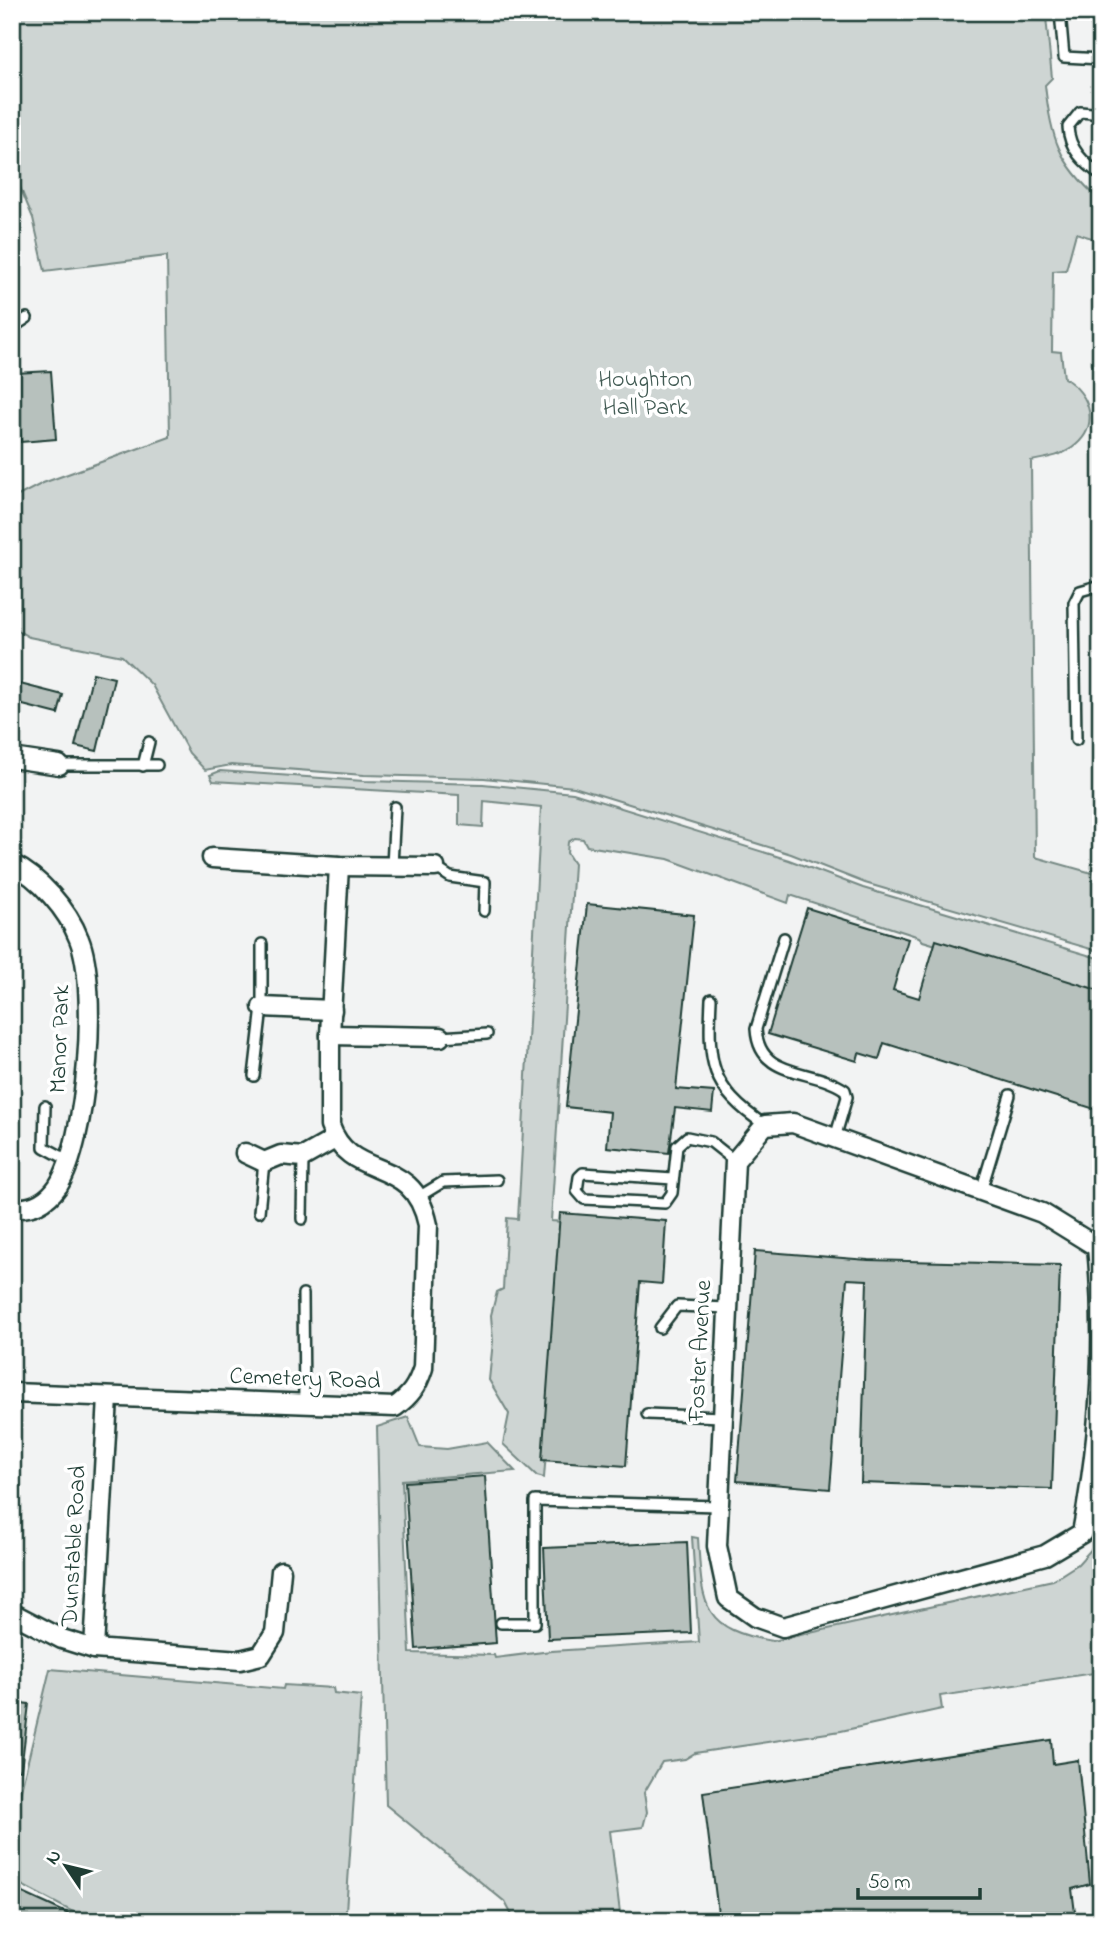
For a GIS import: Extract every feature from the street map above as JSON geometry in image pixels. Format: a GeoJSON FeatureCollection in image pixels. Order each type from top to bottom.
{"type":"FeatureCollection","features":[{"type":"Feature","properties":{"kind":"street"},"geometry":{"type":"LineString","coordinates":[[12,758],[59,765]]}},
{"type":"Feature","properties":{"kind":"street"},"geometry":{"type":"LineString","coordinates":[[212,858],[339,866],[435,867]]}},
{"type":"Feature","properties":{"kind":"street","name":"Manor Park"},"geometry":{"type":"LineString","coordinates":[[12,864],[44,888],[60,910],[78,936],[88,970],[86,1091],[68,1160],[58,1185],[45,1200],[25,1209],[12,1208]]}},
{"type":"Feature","properties":{"kind":"street"},"geometry":{"type":"LineString","coordinates":[[339,866],[328,1111],[335,1139],[365,1164],[405,1181],[420,1196]]}},
{"type":"Feature","properties":{"kind":"street"},"geometry":{"type":"LineString","coordinates":[[262,1007],[332,1010]]}},
{"type":"Feature","properties":{"kind":"street"},"geometry":{"type":"LineString","coordinates":[[330,1035],[440,1037]]}},
{"type":"Feature","properties":{"kind":"street","name":"Foster Avenue"},"geometry":{"type":"LineString","coordinates":[[735,1161],[717,1546],[729,1598],[755,1617],[783,1627],[1045,1555],[1082,1533],[1100,1405],[1099,1246],[1042,1213],[835,1138],[793,1123],[765,1125]]}},
{"type":"Feature","properties":{"kind":"street"},"geometry":{"type":"LineString","coordinates":[[735,1161],[765,1125]]}},
{"type":"Feature","properties":{"kind":"street"},"geometry":{"type":"LineString","coordinates":[[246,1153],[264,1162],[281,1155],[303,1157],[335,1139]]}},
{"type":"Feature","properties":{"kind":"street","name":"Cemetery Road"},"geometry":{"type":"LineString","coordinates":[[12,1393],[395,1407],[411,1395],[423,1368],[428,1225],[420,1196]]}},
{"type":"Feature","properties":{"kind":"street","name":"Dunstable Road"},"geometry":{"type":"LineString","coordinates":[[12,1613],[62,1639],[94,1649],[108,1398]]}},
{"type":"Feature","properties":{"kind":"street"},"geometry":{"type":"LineString","coordinates":[[94,1649],[240,1660],[261,1655],[275,1633],[281,1572]]}},
{"type":"Feature","properties":{"kind":"lane"},"geometry":{"type":"LineString","coordinates":[[1060,12],[1064,57],[1101,59]]}},
{"type":"Feature","properties":{"kind":"lane"},"geometry":{"type":"LineString","coordinates":[[1096,12],[1101,53]]}},
{"type":"Feature","properties":{"kind":"lane"},"geometry":{"type":"LineString","coordinates":[[1101,118],[1092,113],[1080,113],[1068,127],[1068,137],[1082,161],[1101,175]]}},
{"type":"Feature","properties":{"kind":"lane"},"geometry":{"type":"LineString","coordinates":[[12,328],[27,318]]}},
{"type":"Feature","properties":{"kind":"lane"},"geometry":{"type":"LineString","coordinates":[[1076,740],[1074,603],[1080,591],[1101,585]]}},
{"type":"Feature","properties":{"kind":"lane"},"geometry":{"type":"LineString","coordinates":[[143,766],[149,742]]}},
{"type":"Feature","properties":{"kind":"lane"},"geometry":{"type":"LineString","coordinates":[[59,765],[158,765]]}},
{"type":"Feature","properties":{"kind":"lane"},"geometry":{"type":"LineString","coordinates":[[391,866],[395,807]]}},
{"type":"Feature","properties":{"kind":"lane"},"geometry":{"type":"LineString","coordinates":[[435,867],[450,877],[485,882],[484,911]]}},
{"type":"Feature","properties":{"kind":"lane"},"geometry":{"type":"LineString","coordinates":[[784,938],[756,1028],[757,1043],[769,1061],[845,1090],[847,1097],[835,1138]]}},
{"type":"Feature","properties":{"kind":"lane"},"geometry":{"type":"LineString","coordinates":[[254,1076],[262,1007],[262,944]]}},
{"type":"Feature","properties":{"kind":"lane"},"geometry":{"type":"LineString","coordinates":[[711,999],[708,1048],[711,1063],[732,1098],[765,1125]]}},
{"type":"Feature","properties":{"kind":"lane"},"geometry":{"type":"LineString","coordinates":[[440,1037],[486,1034]]}},
{"type":"Feature","properties":{"kind":"lane"},"geometry":{"type":"LineString","coordinates":[[981,1191],[1010,1095]]}},
{"type":"Feature","properties":{"kind":"lane"},"geometry":{"type":"LineString","coordinates":[[45,1105],[44,1146],[68,1160]]}},
{"type":"Feature","properties":{"kind":"lane"},"geometry":{"type":"LineString","coordinates":[[673,1179],[583,1173],[579,1177],[577,1191],[584,1199],[665,1203],[671,1197],[677,1146],[687,1137],[711,1142],[735,1161]]}},
{"type":"Feature","properties":{"kind":"lane"},"geometry":{"type":"LineString","coordinates":[[302,1219],[303,1157]]}},
{"type":"Feature","properties":{"kind":"lane"},"geometry":{"type":"LineString","coordinates":[[259,1212],[264,1162]]}},
{"type":"Feature","properties":{"kind":"lane"},"geometry":{"type":"LineString","coordinates":[[420,1196],[443,1182],[498,1180]]}},
{"type":"Feature","properties":{"kind":"lane"},"geometry":{"type":"LineString","coordinates":[[303,1294],[304,1405]]}},
{"type":"Feature","properties":{"kind":"lane"},"geometry":{"type":"LineString","coordinates":[[660,1328],[677,1306],[728,1308]]}},
{"type":"Feature","properties":{"kind":"lane"},"geometry":{"type":"LineString","coordinates":[[647,1414],[722,1416]]}},
{"type":"Feature","properties":{"kind":"lane"},"geometry":{"type":"LineString","coordinates":[[501,1623],[536,1623],[536,1501],[718,1506]]}},
{"type":"Feature","properties":{"kind":"green space","name":"Houghton Hall Park"},"geometry":{"type":"Polygon","coordinates":[[[12,12],[1042,12],[1042,18],[1046,17],[1052,78],[1045,85],[1050,120],[1065,161],[1085,186],[1099,199],[1101,197],[1101,241],[1076,233],[1066,270],[1053,271],[1052,351],[1061,352],[1064,378],[1081,393],[1086,402],[1089,411],[1087,430],[1081,440],[1067,451],[1031,461],[1035,857],[1092,873],[1096,858],[1101,859],[1101,952],[865,883],[791,854],[574,787],[484,778],[364,775],[231,765],[205,770],[189,753],[152,685],[122,656],[29,637],[15,629],[12,499],[43,483],[170,437],[167,256],[45,271],[33,218],[12,168],[12,12]]]}},
{"type":"Feature","properties":{"kind":"green space"},"geometry":{"type":"Polygon","coordinates":[[[220,771],[364,781],[483,784],[573,793],[789,860],[863,888],[1101,959],[1101,995],[923,941],[919,937],[790,895],[788,903],[668,859],[587,846],[583,839],[575,838],[568,842],[567,853],[574,864],[551,1221],[564,1222],[544,1478],[537,1476],[503,1444],[509,1414],[489,1380],[493,1341],[491,1315],[497,1292],[503,1289],[507,1218],[518,1219],[541,807],[484,801],[483,827],[459,825],[459,795],[213,781],[210,775],[220,771]]]}},
{"type":"Feature","properties":{"kind":"green space"},"geometry":{"type":"Polygon","coordinates":[[[408,1417],[420,1447],[447,1449],[487,1442],[515,1471],[402,1480],[410,1653],[494,1655],[495,1658],[551,1651],[699,1642],[692,1537],[698,1538],[704,1596],[718,1620],[749,1636],[773,1641],[1053,1580],[1078,1564],[1095,1545],[1101,1546],[1101,1556],[1095,1557],[1098,1574],[1101,1574],[1101,1672],[940,1696],[942,1709],[841,1731],[695,1753],[685,1759],[662,1762],[644,1793],[647,1812],[643,1827],[610,1831],[621,1921],[515,1921],[505,1902],[386,1805],[377,1427],[408,1417]]]}},
{"type":"Feature","properties":{"kind":"green space"},"geometry":{"type":"Polygon","coordinates":[[[50,1669],[283,1689],[284,1685],[333,1688],[334,1693],[361,1696],[346,1911],[358,1921],[90,1921],[12,1880],[12,1827],[50,1669]]]}},
{"type":"Feature","properties":{"kind":"building"},"geometry":{"type":"Polygon","coordinates":[[[51,371],[56,439],[21,442],[15,373],[51,371]]]}},
{"type":"Feature","properties":{"kind":"building"},"geometry":{"type":"Polygon","coordinates":[[[93,673],[114,678],[97,751],[75,746],[93,673]]]}},
{"type":"Feature","properties":{"kind":"building"},"geometry":{"type":"Polygon","coordinates":[[[20,684],[63,695],[58,714],[15,703],[20,684]]]}},
{"type":"Feature","properties":{"kind":"building"},"geometry":{"type":"Polygon","coordinates":[[[587,904],[694,915],[676,1089],[714,1092],[712,1112],[675,1108],[669,1153],[607,1147],[610,1112],[566,1107],[587,904]]]}},
{"type":"Feature","properties":{"kind":"building"},"geometry":{"type":"Polygon","coordinates":[[[807,908],[908,939],[893,990],[919,998],[936,940],[1101,991],[1101,1111],[884,1043],[879,1059],[859,1053],[857,1061],[768,1034],[807,908]]]}},
{"type":"Feature","properties":{"kind":"building"},"geometry":{"type":"Polygon","coordinates":[[[560,1213],[666,1221],[662,1284],[640,1282],[626,1466],[542,1460],[560,1213]]]}},
{"type":"Feature","properties":{"kind":"building"},"geometry":{"type":"Polygon","coordinates":[[[755,1251],[868,1260],[1060,1265],[1052,1489],[861,1483],[867,1280],[847,1279],[830,1489],[737,1481],[755,1251]]]}},
{"type":"Feature","properties":{"kind":"building"},"geometry":{"type":"Polygon","coordinates":[[[485,1476],[496,1643],[416,1649],[405,1482],[485,1476]]]}},
{"type":"Feature","properties":{"kind":"building"},"geometry":{"type":"Polygon","coordinates":[[[687,1542],[691,1633],[548,1639],[544,1548],[687,1542]]]}},
{"type":"Feature","properties":{"kind":"building"},"geometry":{"type":"Polygon","coordinates":[[[12,1702],[29,1704],[21,1770],[12,1769],[12,1702]]]}},
{"type":"Feature","properties":{"kind":"building"},"geometry":{"type":"Polygon","coordinates":[[[1051,1740],[1053,1764],[1078,1760],[1090,1884],[1072,1889],[1076,1921],[719,1921],[703,1792],[1051,1740]]]}},
{"type":"Feature","properties":{"kind":"building"},"geometry":{"type":"Polygon","coordinates":[[[12,1888],[84,1921],[12,1921],[12,1888]]]}}]}
